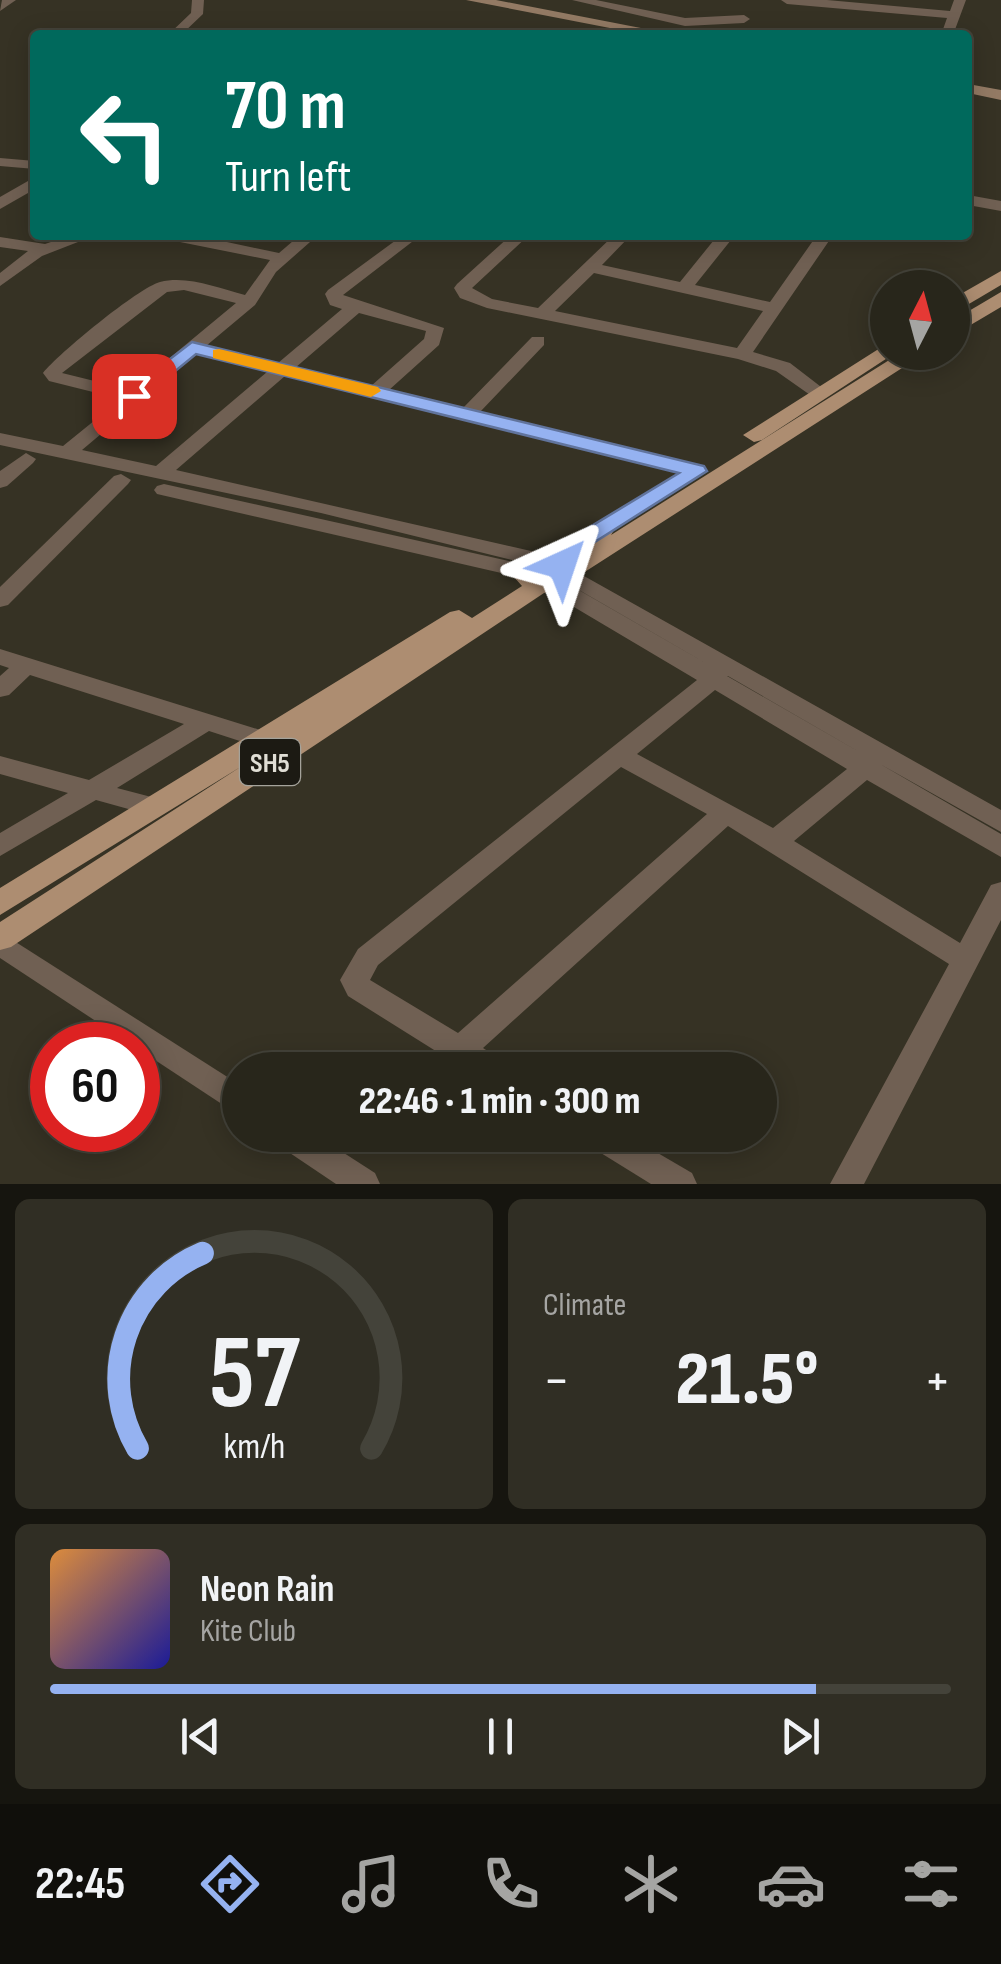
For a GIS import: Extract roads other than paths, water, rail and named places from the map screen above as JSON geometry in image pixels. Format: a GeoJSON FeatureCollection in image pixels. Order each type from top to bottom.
{"type":"FeatureCollection","features":[{"type":"Feature","properties":{"kind":"main road"},"geometry":{"type":"LineString","coordinates":[[473,0],[636,30]]}},
{"type":"Feature","properties":{"kind":"main road"},"geometry":{"type":"LineString","coordinates":[[972,90],[1001,96]]}},
{"type":"Feature","properties":{"kind":"main road"},"geometry":{"type":"LineString","coordinates":[[970,296],[1001,276]]}},
{"type":"Feature","properties":{"kind":"main road"},"geometry":{"type":"LineString","coordinates":[[970,318],[1001,298]]}},
{"type":"Feature","properties":{"kind":"main road","name":"SH5"},"geometry":{"type":"LineString","coordinates":[[0,940],[697,471],[870,361]]}},
{"type":"Feature","properties":{"kind":"main road","name":"SH5"},"geometry":{"type":"LineString","coordinates":[[0,902],[150,806],[887,370]]}},
{"type":"Feature","properties":{"kind":"street"},"geometry":{"type":"LineString","coordinates":[[0,7],[10,0]]}},
{"type":"Feature","properties":{"kind":"street"},"geometry":{"type":"LineString","coordinates":[[179,30],[196,14],[198,0]]}},
{"type":"Feature","properties":{"kind":"street"},"geometry":{"type":"LineString","coordinates":[[553,13],[570,0]]}},
{"type":"Feature","properties":{"kind":"street"},"geometry":{"type":"LineString","coordinates":[[578,0],[680,21],[744,18]]}},
{"type":"Feature","properties":{"kind":"street"},"geometry":{"type":"LineString","coordinates":[[787,0],[954,15]]}},
{"type":"Feature","properties":{"kind":"street"},"geometry":{"type":"LineString","coordinates":[[949,30],[960,0]]}},
{"type":"Feature","properties":{"kind":"street"},"geometry":{"type":"LineString","coordinates":[[663,30],[680,21]]}},
{"type":"Feature","properties":{"kind":"street"},"geometry":{"type":"LineString","coordinates":[[0,162],[30,165]]}},
{"type":"Feature","properties":{"kind":"street"},"geometry":{"type":"LineString","coordinates":[[0,204],[30,185]]}},
{"type":"Feature","properties":{"kind":"street"},"geometry":{"type":"LineString","coordinates":[[972,201],[1001,206]]}},
{"type":"Feature","properties":{"kind":"street"},"geometry":{"type":"LineString","coordinates":[[0,281],[44,249],[72,240]]}},
{"type":"Feature","properties":{"kind":"street"},"geometry":{"type":"LineString","coordinates":[[199,240],[282,258]]}},
{"type":"Feature","properties":{"kind":"street"},"geometry":{"type":"LineString","coordinates":[[67,454],[249,301],[282,258],[304,240]]}},
{"type":"Feature","properties":{"kind":"street"},"geometry":{"type":"LineString","coordinates":[[376,392],[433,342],[436,333],[424,322],[355,307],[336,301],[334,294],[406,240]]}},
{"type":"Feature","properties":{"kind":"street"},"geometry":{"type":"LineString","coordinates":[[516,240],[463,288],[474,299],[742,354],[783,367],[820,393]]}},
{"type":"Feature","properties":{"kind":"street"},"geometry":{"type":"LineString","coordinates":[[542,314],[618,240]]}},
{"type":"Feature","properties":{"kind":"street"},"geometry":{"type":"LineString","coordinates":[[684,288],[723,240]]}},
{"type":"Feature","properties":{"kind":"street"},"geometry":{"type":"LineString","coordinates":[[742,354],[822,240]]}},
{"type":"Feature","properties":{"kind":"street"},"geometry":{"type":"LineString","coordinates":[[0,242],[44,249]]}},
{"type":"Feature","properties":{"kind":"street"},"geometry":{"type":"LineString","coordinates":[[590,268],[775,308]]}},
{"type":"Feature","properties":{"kind":"street"},"geometry":{"type":"LineString","coordinates":[[134,396],[56,377],[52,372],[162,287],[184,285],[249,301]]}},
{"type":"Feature","properties":{"kind":"street"},"geometry":{"type":"LineString","coordinates":[[160,473],[355,307]]}},
{"type":"Feature","properties":{"kind":"street"},"geometry":{"type":"LineString","coordinates":[[468,415],[538,341]]}},
{"type":"Feature","properties":{"kind":"street"},"geometry":{"type":"LineString","coordinates":[[192,348],[697,471]]}},
{"type":"Feature","properties":{"kind":"street"},"geometry":{"type":"LineString","coordinates":[[0,440],[160,473],[547,574],[1001,822]]}},
{"type":"Feature","properties":{"kind":"street"},"geometry":{"type":"LineString","coordinates":[[0,454],[547,574],[1001,848]]}},
{"type":"Feature","properties":{"kind":"street"},"geometry":{"type":"LineString","coordinates":[[0,482],[26,459]]}},
{"type":"Feature","properties":{"kind":"street"},"geometry":{"type":"LineString","coordinates":[[0,600],[121,480]]}},
{"type":"Feature","properties":{"kind":"street"},"geometry":{"type":"LineString","coordinates":[[0,657],[261,740]]}},
{"type":"Feature","properties":{"kind":"street"},"geometry":{"type":"LineString","coordinates":[[0,689],[26,665]]}},
{"type":"Feature","properties":{"kind":"street"},"geometry":{"type":"LineString","coordinates":[[463,1052],[358,988],[356,980],[368,957],[716,677]]}},
{"type":"Feature","properties":{"kind":"street"},"geometry":{"type":"LineString","coordinates":[[0,846],[206,722]]}},
{"type":"Feature","properties":{"kind":"street"},"geometry":{"type":"LineString","coordinates":[[621,756],[726,812],[966,960]]}},
{"type":"Feature","properties":{"kind":"street"},"geometry":{"type":"LineString","coordinates":[[0,765],[150,806]]}},
{"type":"Feature","properties":{"kind":"street"},"geometry":{"type":"LineString","coordinates":[[774,842],[868,766]]}},
{"type":"Feature","properties":{"kind":"street"},"geometry":{"type":"LineString","coordinates":[[460,1050],[726,812]]}},
{"type":"Feature","properties":{"kind":"street"},"geometry":{"type":"LineString","coordinates":[[848,1184],[1001,892]]}},
{"type":"Feature","properties":{"kind":"street"},"geometry":{"type":"LineString","coordinates":[[0,940],[222,1090]]}},
{"type":"Feature","properties":{"kind":"street"},"geometry":{"type":"LineString","coordinates":[[315,1152],[363,1184]]}},
{"type":"Feature","properties":{"kind":"street"},"geometry":{"type":"LineString","coordinates":[[627,1152],[680,1184]]}}]}
